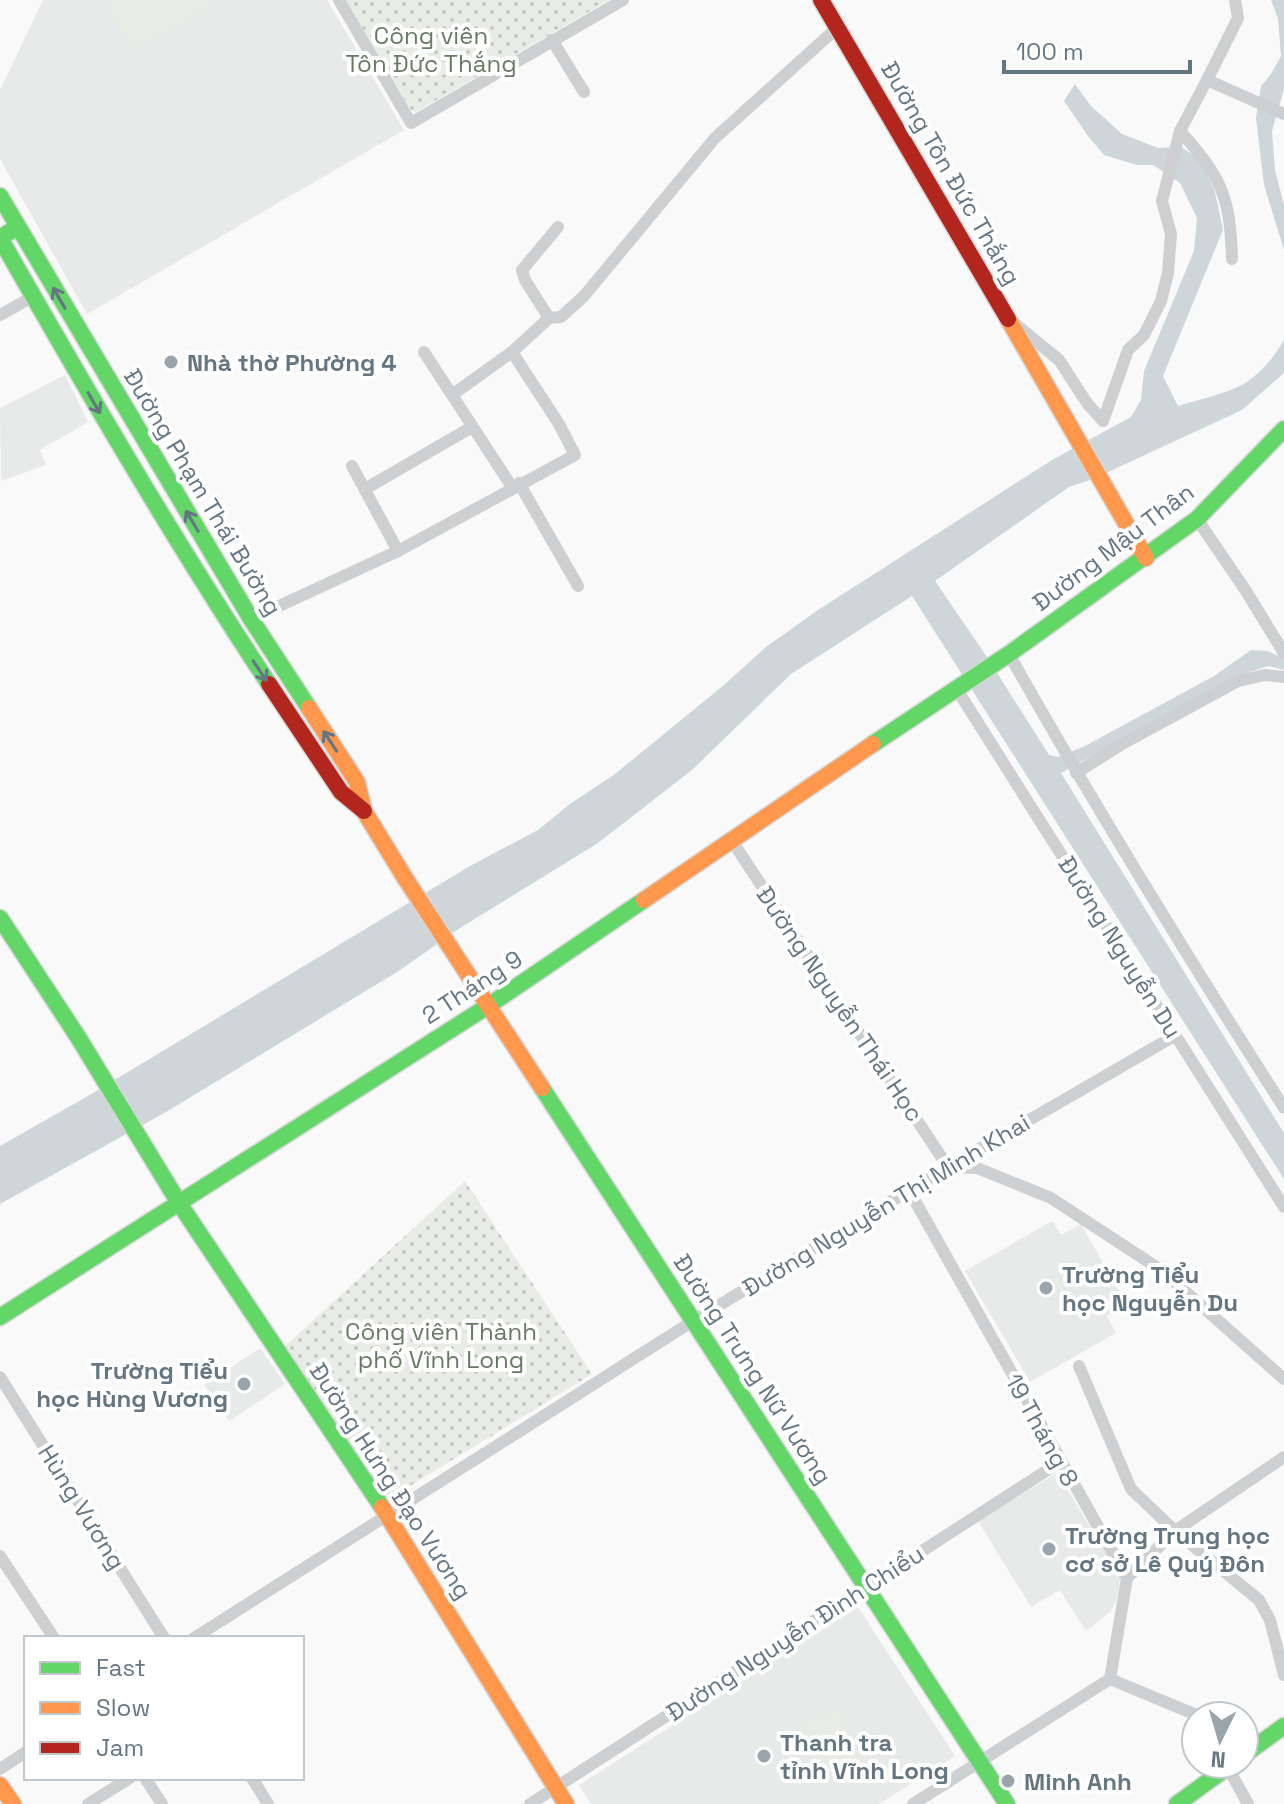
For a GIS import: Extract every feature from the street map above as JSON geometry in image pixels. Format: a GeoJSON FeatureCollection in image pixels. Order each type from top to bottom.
{"type":"FeatureCollection","features":[{"type":"Feature","properties":{"kind":"main road","name":"Đường Tôn Đức Thắng"},"geometry":{"type":"LineString","coordinates":[[821,0],[1146,558]]}},
{"type":"Feature","properties":{"kind":"main road","name":"Đường Phạm Thái Bường"},"geometry":{"type":"LineString","coordinates":[[0,196],[251,619],[357,782],[364,811],[459,961]]}},
{"type":"Feature","properties":{"kind":"main road"},"geometry":{"type":"LineString","coordinates":[[0,238],[17,227]]}},
{"type":"Feature","properties":{"kind":"main road","name":"Đường Phạm Thái Bường"},"geometry":{"type":"LineString","coordinates":[[0,238],[119,447],[233,629],[341,792],[364,811]]}},
{"type":"Feature","properties":{"kind":"main road","name":"Đường Mậu Thân"},"geometry":{"type":"LineString","coordinates":[[959,686],[1004,658],[1197,519],[1277,441],[1284,429]]}},
{"type":"Feature","properties":{"kind":"main road"},"geometry":{"type":"LineString","coordinates":[[233,629],[251,619]]}},
{"type":"Feature","properties":{"kind":"main road","name":"2 Tháng 9"},"geometry":{"type":"LineString","coordinates":[[0,1317],[488,1006],[959,686]]}},
{"type":"Feature","properties":{"kind":"main road","name":"Đường Hưng Đạo Vương"},"geometry":{"type":"LineString","coordinates":[[0,918],[78,1037],[179,1203],[389,1517],[566,1804]]}},
{"type":"Feature","properties":{"kind":"main road","name":"Đường Trưng Nữ Vương"},"geometry":{"type":"LineString","coordinates":[[459,961],[1007,1804]]}},
{"type":"Feature","properties":{"kind":"main road"},"geometry":{"type":"LineString","coordinates":[[1260,1743],[1284,1726]]}},
{"type":"Feature","properties":{"kind":"main road"},"geometry":{"type":"LineString","coordinates":[[1177,1804],[1208,1780]]}},
{"type":"Feature","properties":{"kind":"main road"},"geometry":{"type":"LineString","coordinates":[[0,1785],[13,1804]]}},
{"type":"Feature","properties":{"kind":"street"},"geometry":{"type":"LineString","coordinates":[[339,0],[411,123],[623,0]]}},
{"type":"Feature","properties":{"kind":"street"},"geometry":{"type":"LineString","coordinates":[[1009,320],[1059,360],[1087,403],[1103,421],[1128,350],[1144,335],[1161,301],[1168,273],[1171,234],[1162,201],[1180,131],[1238,18],[1235,0]]}},
{"type":"Feature","properties":{"kind":"street"},"geometry":{"type":"LineString","coordinates":[[452,395],[512,352],[549,318],[561,317],[584,296],[715,138],[837,28]]}},
{"type":"Feature","properties":{"kind":"street"},"geometry":{"type":"LineString","coordinates":[[552,40],[584,92]]}},
{"type":"Feature","properties":{"kind":"street"},"geometry":{"type":"LineString","coordinates":[[1207,80],[1284,114]]}},
{"type":"Feature","properties":{"kind":"street"},"geometry":{"type":"LineString","coordinates":[[1180,131],[1210,166],[1225,195],[1232,259]]}},
{"type":"Feature","properties":{"kind":"street"},"geometry":{"type":"LineString","coordinates":[[549,318],[522,270],[558,227]]}},
{"type":"Feature","properties":{"kind":"street"},"geometry":{"type":"LineString","coordinates":[[0,315],[34,296]]}},
{"type":"Feature","properties":{"kind":"street"},"geometry":{"type":"LineString","coordinates":[[424,352],[472,427],[516,485],[578,586]]}},
{"type":"Feature","properties":{"kind":"street"},"geometry":{"type":"LineString","coordinates":[[251,619],[398,551],[575,455],[559,424],[512,352]]}},
{"type":"Feature","properties":{"kind":"street"},"geometry":{"type":"LineString","coordinates":[[365,489],[472,427]]}},
{"type":"Feature","properties":{"kind":"street"},"geometry":{"type":"LineString","coordinates":[[352,466],[398,551]]}},
{"type":"Feature","properties":{"kind":"street"},"geometry":{"type":"LineString","coordinates":[[1197,519],[1281,647]]}},
{"type":"Feature","properties":{"kind":"street"},"geometry":{"type":"LineString","coordinates":[[1004,658],[1050,727],[1172,933],[1284,1108]]}},
{"type":"Feature","properties":{"kind":"street"},"geometry":{"type":"LineString","coordinates":[[1076,773],[1238,681],[1265,675],[1284,677]]}},
{"type":"Feature","properties":{"kind":"street","name":"Đường Nguyễn Du"},"geometry":{"type":"LineString","coordinates":[[959,686],[1284,1207]]}},
{"type":"Feature","properties":{"kind":"street","name":"Đường Nguyễn Thái Học"},"geometry":{"type":"LineString","coordinates":[[732,841],[948,1167]]}},
{"type":"Feature","properties":{"kind":"street","name":"Đường Nguyễn Thị Minh Khai"},"geometry":{"type":"LineString","coordinates":[[197,1636],[389,1517],[693,1321],[948,1167],[1176,1035]]}},
{"type":"Feature","properties":{"kind":"street"},"geometry":{"type":"LineString","coordinates":[[948,1167],[977,1168],[1051,1198],[1161,1270],[1284,1379]]}},
{"type":"Feature","properties":{"kind":"street","name":"19 Tháng 8"},"geometry":{"type":"LineString","coordinates":[[910,1192],[1127,1578]]}},
{"type":"Feature","properties":{"kind":"street"},"geometry":{"type":"LineString","coordinates":[[1079,1366],[1131,1489],[1175,1531],[1259,1600],[1270,1620],[1284,1675]]}},
{"type":"Feature","properties":{"kind":"street","name":"Hùng Vương"},"geometry":{"type":"LineString","coordinates":[[0,1377],[163,1636]]}},
{"type":"Feature","properties":{"kind":"street"},"geometry":{"type":"LineString","coordinates":[[913,1804],[1110,1679],[1127,1578],[1175,1531],[1284,1457]]}},
{"type":"Feature","properties":{"kind":"street","name":"Đường Nguyễn Đình Chiểu"},"geometry":{"type":"LineString","coordinates":[[530,1804],[1060,1462]]}},
{"type":"Feature","properties":{"kind":"street"},"geometry":{"type":"LineString","coordinates":[[0,1556],[53,1636]]}},
{"type":"Feature","properties":{"kind":"street"},"geometry":{"type":"LineString","coordinates":[[1110,1679],[1180,1708]]}},
{"type":"Feature","properties":{"kind":"street"},"geometry":{"type":"LineString","coordinates":[[0,1769],[24,1753]]}},
{"type":"Feature","properties":{"kind":"street"},"geometry":{"type":"LineString","coordinates":[[88,1804],[127,1780]]}},
{"type":"Feature","properties":{"kind":"street"},"geometry":{"type":"LineString","coordinates":[[146,1780],[162,1804]]}},
{"type":"Feature","properties":{"kind":"street"},"geometry":{"type":"LineString","coordinates":[[253,1780],[268,1804]]}},
{"type":"Feature","properties":{"kind":"street"},"geometry":{"type":"LineString","coordinates":[[1236,1780],[1248,1804]]}},
{"type":"Feature","properties":{"kind":"shaded area"},"geometry":{"type":"Polygon","coordinates":[[[43,0],[327,0],[404,130],[87,314],[0,159],[0,90],[43,0]]]}},
{"type":"Feature","properties":{"kind":"shaded area"},"geometry":{"type":"Polygon","coordinates":[[[1271,0],[1284,0],[1284,89],[1272,131],[1275,170],[1284,205],[1284,250],[1264,185],[1256,118],[1261,86],[1281,56],[1278,19],[1271,0]]]}},
{"type":"Feature","properties":{"kind":"shaded area"},"geometry":{"type":"Polygon","coordinates":[[[1075,84],[1091,106],[1122,134],[1158,148],[1181,147],[1202,161],[1215,192],[1223,230],[1163,376],[1178,406],[1240,386],[1262,370],[1284,340],[1284,373],[1242,410],[1093,479],[1069,487],[935,581],[1049,755],[1058,757],[1085,746],[1214,676],[1251,650],[1267,651],[1284,658],[1284,670],[1268,666],[1238,676],[1061,773],[1284,1133],[1284,1179],[912,596],[791,674],[692,770],[598,843],[460,928],[397,972],[166,1112],[0,1204],[0,1146],[470,866],[538,830],[615,774],[766,647],[818,610],[1052,460],[1131,417],[1141,400],[1144,371],[1194,251],[1197,218],[1180,183],[1153,165],[1137,165],[1104,155],[1064,101],[1075,84]]]}},
{"type":"Feature","properties":{"kind":"shaded area"},"geometry":{"type":"Polygon","coordinates":[[[65,375],[88,422],[40,450],[46,465],[1,481],[0,408],[65,375]]]}},
{"type":"Feature","properties":{"kind":"shaded area","name":"Trường Tiểu học Nguyễn Du"},"geometry":{"type":"Polygon","coordinates":[[[1052,1221],[1061,1235],[1081,1224],[1127,1305],[1107,1316],[1116,1333],[1030,1382],[965,1271],[1052,1221]]]}},
{"type":"Feature","properties":{"kind":"shaded area","name":"Trường Tiểu học Hùng Vương"},"geometry":{"type":"Polygon","coordinates":[[[260,1348],[285,1384],[229,1421],[204,1385],[260,1348]]]}},
{"type":"Feature","properties":{"kind":"shaded area","name":"Trường Trung học cơ sở Lê Quý Đôn"},"geometry":{"type":"Polygon","coordinates":[[[1057,1473],[1121,1576],[1116,1601],[1110,1612],[1086,1631],[1060,1590],[1031,1607],[978,1521],[1057,1473]]]}},
{"type":"Feature","properties":{"kind":"shaded area"},"geometry":{"type":"Polygon","coordinates":[[[858,1607],[955,1756],[879,1804],[591,1804],[579,1785],[858,1607]]]}},
{"type":"Feature","properties":{"kind":"green space"},"geometry":{"type":"Polygon","coordinates":[[[103,0],[221,0],[133,51],[103,0]]]}},
{"type":"Feature","properties":{"kind":"green space","name":"Công viên Tôn Đức Thắng"},"geometry":{"type":"Polygon","coordinates":[[[346,0],[609,0],[416,112],[411,110],[346,0]]]}},
{"type":"Feature","properties":{"kind":"green space","name":"Công viên Thành phố Vĩnh Long"},"geometry":{"type":"Polygon","coordinates":[[[465,1181],[592,1374],[387,1500],[283,1348],[465,1181]]]}},
{"type":"Feature","properties":{"kind":"green space"},"geometry":{"type":"Polygon","coordinates":[[[837,1709],[865,1769],[832,1785],[803,1725],[837,1709]]]}},
{"type":"Feature","properties":{"kind":"traffic: fast"},"geometry":{"type":"LineString","coordinates":[[0,196],[251,619],[309,708]]}},
{"type":"Feature","properties":{"kind":"traffic: fast"},"geometry":{"type":"LineString","coordinates":[[17,227],[0,238],[131,463],[269,684]]}},
{"type":"Feature","properties":{"kind":"traffic: fast"},"geometry":{"type":"LineString","coordinates":[[873,744],[1009,654],[1197,519],[1284,429]]}},
{"type":"Feature","properties":{"kind":"traffic: fast"},"geometry":{"type":"LineString","coordinates":[[0,1317],[488,1006],[644,900]]}},
{"type":"Feature","properties":{"kind":"traffic: fast"},"geometry":{"type":"LineString","coordinates":[[0,918],[78,1037],[179,1203],[382,1507]]}},
{"type":"Feature","properties":{"kind":"traffic: fast"},"geometry":{"type":"LineString","coordinates":[[542,1088],[1007,1804]]}},
{"type":"Feature","properties":{"kind":"traffic: fast"},"geometry":{"type":"LineString","coordinates":[[1260,1743],[1284,1726]]}},
{"type":"Feature","properties":{"kind":"traffic: fast"},"geometry":{"type":"LineString","coordinates":[[1177,1804],[1210,1780]]}},
{"type":"Feature","properties":{"kind":"traffic: slow"},"geometry":{"type":"LineString","coordinates":[[1008,319],[1146,558]]}},
{"type":"Feature","properties":{"kind":"traffic: slow"},"geometry":{"type":"LineString","coordinates":[[309,708],[357,782],[364,811],[405,878],[542,1088]]}},
{"type":"Feature","properties":{"kind":"traffic: slow"},"geometry":{"type":"LineString","coordinates":[[644,900],[873,744]]}},
{"type":"Feature","properties":{"kind":"traffic: slow"},"geometry":{"type":"LineString","coordinates":[[382,1507],[566,1804]]}},
{"type":"Feature","properties":{"kind":"traffic: slow"},"geometry":{"type":"LineString","coordinates":[[0,1785],[13,1804]]}},
{"type":"Feature","properties":{"kind":"traffic: jam"},"geometry":{"type":"LineString","coordinates":[[821,0],[1008,319]]}},
{"type":"Feature","properties":{"kind":"traffic: jam"},"geometry":{"type":"LineString","coordinates":[[269,684],[341,792],[364,811]]}},
{"type":"Feature","properties":{"kind":"place","name":"Nhà thờ Phường 4"},"geometry":{"type":"Point","coordinates":[171,362]}},
{"type":"Feature","properties":{"kind":"place","name":"Trường Tiểu học Nguyễn Du"},"geometry":{"type":"Point","coordinates":[1046,1288]}},
{"type":"Feature","properties":{"kind":"place","name":"Trường Tiểu học Hùng Vương"},"geometry":{"type":"Point","coordinates":[244,1384]}},
{"type":"Feature","properties":{"kind":"place","name":"Trường Trung học cơ sở Lê Quý Đôn"},"geometry":{"type":"Point","coordinates":[1049,1549]}},
{"type":"Feature","properties":{"kind":"place","name":"Thanh tra tỉnh Vĩnh Long"},"geometry":{"type":"Point","coordinates":[764,1756]}},
{"type":"Feature","properties":{"kind":"place","name":"Minh Anh"},"geometry":{"type":"Point","coordinates":[1008,1781]}}]}
